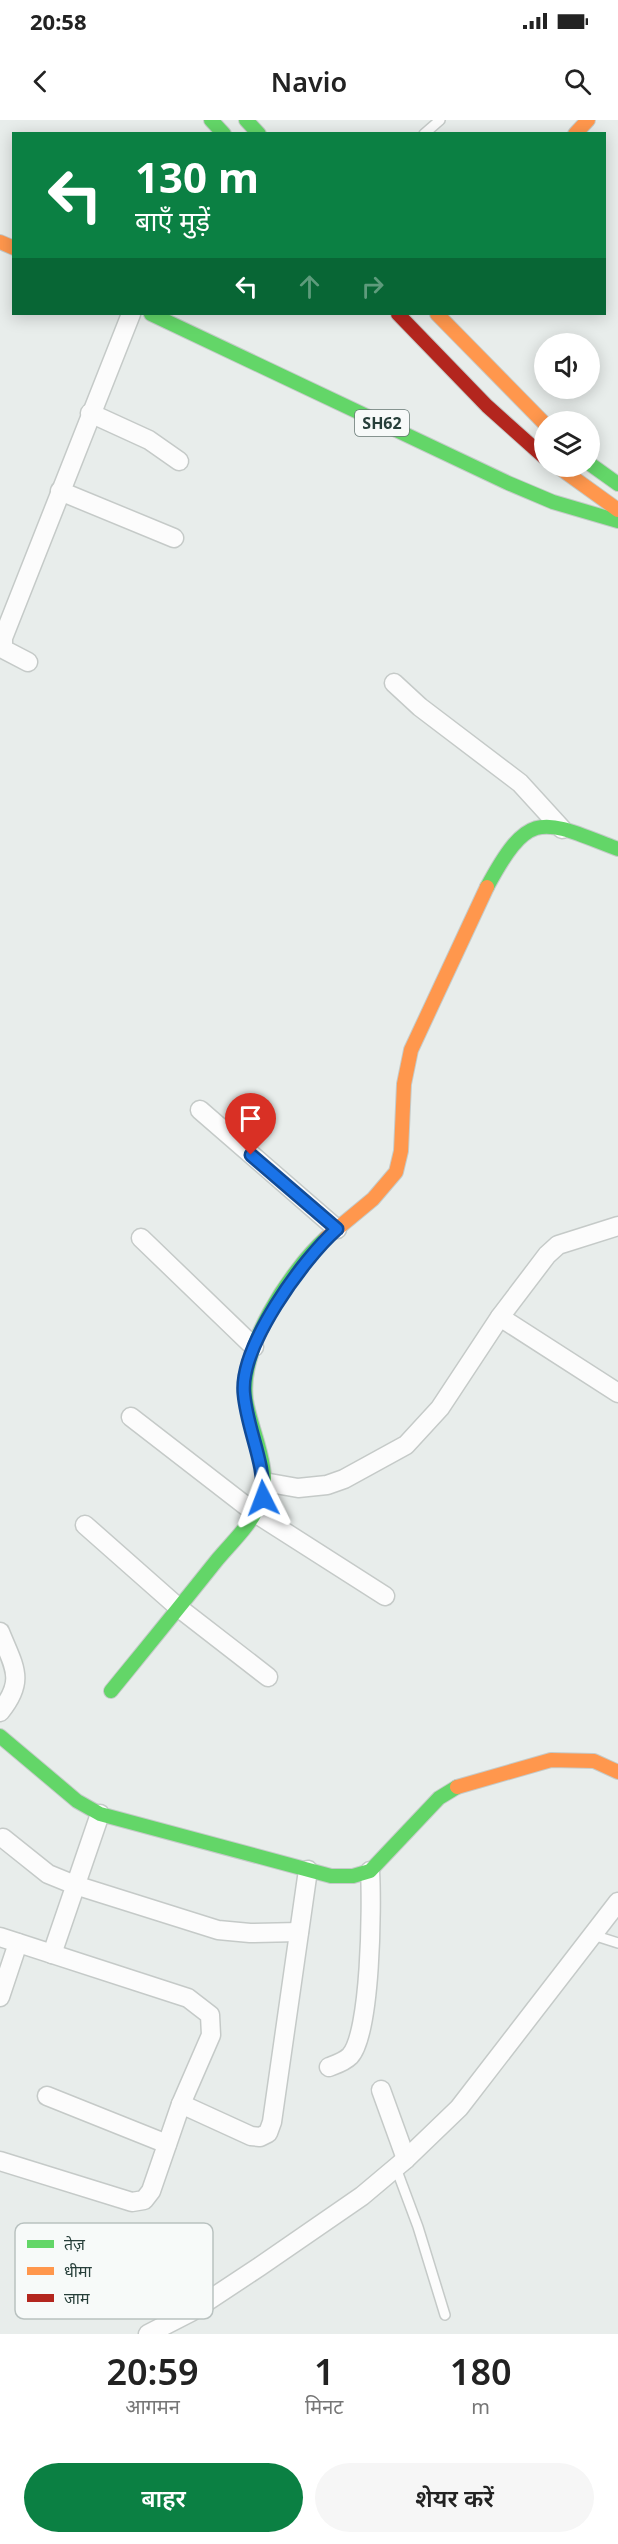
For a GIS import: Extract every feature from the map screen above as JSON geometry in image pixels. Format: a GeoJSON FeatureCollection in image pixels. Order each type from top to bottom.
{"type":"FeatureCollection","features":[{"type":"Feature","properties":{"kind":"street"},"geometry":{"type":"LineString","coordinates":[[211,120],[222,132]]}},
{"type":"Feature","properties":{"kind":"street"},"geometry":{"type":"LineString","coordinates":[[246,120],[257,132]]}},
{"type":"Feature","properties":{"kind":"street"},"geometry":{"type":"LineString","coordinates":[[577,132],[588,120]]}},
{"type":"Feature","properties":{"kind":"street"},"geometry":{"type":"LineString","coordinates":[[28,662],[3,649],[3,638],[90,412],[131,315]]}},
{"type":"Feature","properties":{"kind":"street","name":"SH62"},"geometry":{"type":"LineString","coordinates":[[152,315],[508,483],[553,502],[618,521]]}},
{"type":"Feature","properties":{"kind":"street"},"geometry":{"type":"LineString","coordinates":[[399,315],[484,404],[534,448]]}},
{"type":"Feature","properties":{"kind":"street"},"geometry":{"type":"LineString","coordinates":[[438,315],[534,413]]}},
{"type":"Feature","properties":{"kind":"street"},"geometry":{"type":"LineString","coordinates":[[90,412],[150,440],[178,461]]}},
{"type":"Feature","properties":{"kind":"street"},"geometry":{"type":"LineString","coordinates":[[600,471],[618,484]]}},
{"type":"Feature","properties":{"kind":"street"},"geometry":{"type":"LineString","coordinates":[[572,477],[618,510]]}},
{"type":"Feature","properties":{"kind":"street"},"geometry":{"type":"LineString","coordinates":[[60,491],[174,538]]}},
{"type":"Feature","properties":{"kind":"street"},"geometry":{"type":"LineString","coordinates":[[394,683],[420,707],[520,783],[562,829]]}},
{"type":"Feature","properties":{"kind":"street"},"geometry":{"type":"LineString","coordinates":[[111,1691],[255,1513],[263,1498],[264,1482],[244,1395],[243,1380],[254,1347],[302,1266],[396,1172],[400,1160],[402,1093],[408,1059],[478,906],[512,845],[521,835],[533,828],[562,829],[618,849]]}},
{"type":"Feature","properties":{"kind":"street"},"geometry":{"type":"LineString","coordinates":[[200,1110],[337,1229]]}},
{"type":"Feature","properties":{"kind":"street"},"geometry":{"type":"LineString","coordinates":[[264,1482],[298,1488],[327,1485],[344,1479],[406,1445],[440,1408],[500,1317],[535,1269],[558,1245],[618,1226]]}},
{"type":"Feature","properties":{"kind":"street"},"geometry":{"type":"LineString","coordinates":[[141,1238],[254,1347]]}},
{"type":"Feature","properties":{"kind":"street"},"geometry":{"type":"LineString","coordinates":[[500,1317],[618,1393]]}},
{"type":"Feature","properties":{"kind":"street"},"geometry":{"type":"LineString","coordinates":[[131,1417],[255,1513],[385,1596]]}},
{"type":"Feature","properties":{"kind":"street"},"geometry":{"type":"LineString","coordinates":[[85,1526],[179,1608],[268,1677]]}},
{"type":"Feature","properties":{"kind":"street"},"geometry":{"type":"LineString","coordinates":[[0,1632],[15,1671],[0,1712]]}},
{"type":"Feature","properties":{"kind":"street"},"geometry":{"type":"LineString","coordinates":[[0,1736],[77,1801],[100,1815],[331,1876],[353,1876],[370,1871],[439,1798],[456,1786],[551,1760],[594,1761],[618,1772]]}},
{"type":"Feature","properties":{"kind":"street"},"geometry":{"type":"LineString","coordinates":[[52,1954],[100,1815]]}},
{"type":"Feature","properties":{"kind":"street"},"geometry":{"type":"LineString","coordinates":[[3,1838],[48,1874],[75,1886],[226,1931],[299,1932]]}},
{"type":"Feature","properties":{"kind":"street"},"geometry":{"type":"LineString","coordinates":[[180,2104],[251,2136],[260,2137],[268,2133],[272,2122],[308,1870]]}},
{"type":"Feature","properties":{"kind":"street"},"geometry":{"type":"LineString","coordinates":[[329,2067],[351,2056],[360,2034],[372,1930],[370,1871]]}},
{"type":"Feature","properties":{"kind":"street"},"geometry":{"type":"LineString","coordinates":[[213,2297],[362,2196],[459,2108],[618,1902]]}},
{"type":"Feature","properties":{"kind":"street"},"geometry":{"type":"LineString","coordinates":[[0,1937],[188,1998],[210,2015],[211,2035],[180,2104],[150,2191],[144,2200],[132,2202],[0,2161]]}},
{"type":"Feature","properties":{"kind":"street"},"geometry":{"type":"LineString","coordinates":[[0,1997],[18,1943]]}},
{"type":"Feature","properties":{"kind":"street"},"geometry":{"type":"LineString","coordinates":[[381,2090],[401,2163]]}},
{"type":"Feature","properties":{"kind":"street"},"geometry":{"type":"LineString","coordinates":[[47,2096],[167,2144]]}},
{"type":"Feature","properties":{"kind":"street"},"geometry":{"type":"LineString","coordinates":[[148,2334],[177,2319]]}},
{"type":"Feature","properties":{"kind":"lane"},"geometry":{"type":"LineString","coordinates":[[426,132],[440,120]]}},
{"type":"Feature","properties":{"kind":"lane"},"geometry":{"type":"LineString","coordinates":[[593,1935],[618,1943]]}},
{"type":"Feature","properties":{"kind":"lane"},"geometry":{"type":"LineString","coordinates":[[401,2163],[445,2315]]}},
{"type":"Feature","properties":{"kind":"traffic: fast"},"geometry":{"type":"LineString","coordinates":[[211,120],[222,132]]}},
{"type":"Feature","properties":{"kind":"traffic: fast"},"geometry":{"type":"LineString","coordinates":[[246,120],[257,132]]}},
{"type":"Feature","properties":{"kind":"traffic: fast"},"geometry":{"type":"LineString","coordinates":[[153,315],[508,483],[553,502],[618,521]]}},
{"type":"Feature","properties":{"kind":"traffic: fast"},"geometry":{"type":"LineString","coordinates":[[600,471],[618,484]]}},
{"type":"Feature","properties":{"kind":"traffic: fast"},"geometry":{"type":"LineString","coordinates":[[487,887],[515,843],[527,832],[540,827],[572,831],[618,849]]}},
{"type":"Feature","properties":{"kind":"traffic: fast"},"geometry":{"type":"LineString","coordinates":[[111,1691],[241,1532],[252,1518],[260,1502],[263,1490],[263,1464],[246,1400],[246,1380],[250,1358],[258,1335],[283,1291],[297,1270],[326,1238]]}},
{"type":"Feature","properties":{"kind":"traffic: fast"},"geometry":{"type":"LineString","coordinates":[[0,1736],[77,1801],[100,1814],[331,1876],[353,1876],[370,1871],[439,1798],[457,1787]]}},
{"type":"Feature","properties":{"kind":"traffic: slow"},"geometry":{"type":"LineString","coordinates":[[577,132],[588,120]]}},
{"type":"Feature","properties":{"kind":"traffic: slow"},"geometry":{"type":"LineString","coordinates":[[0,242],[12,247]]}},
{"type":"Feature","properties":{"kind":"traffic: slow"},"geometry":{"type":"LineString","coordinates":[[438,315],[534,413]]}},
{"type":"Feature","properties":{"kind":"traffic: slow"},"geometry":{"type":"LineString","coordinates":[[572,477],[618,510]]}},
{"type":"Feature","properties":{"kind":"traffic: slow"},"geometry":{"type":"LineString","coordinates":[[326,1238],[373,1199],[396,1172],[401,1151],[404,1084],[411,1050],[487,887]]}},
{"type":"Feature","properties":{"kind":"traffic: slow"},"geometry":{"type":"LineString","coordinates":[[457,1787],[551,1760],[594,1761],[618,1772]]}},
{"type":"Feature","properties":{"kind":"traffic: jam"},"geometry":{"type":"LineString","coordinates":[[399,315],[487,406],[534,448]]}},
{"type":"Feature","properties":{"kind":"route"},"geometry":{"type":"LineString","coordinates":[[251,1155],[337,1229],[311,1254],[291,1282],[247,1363],[243,1380],[244,1395],[262,1470],[263,1498]]}}]}
